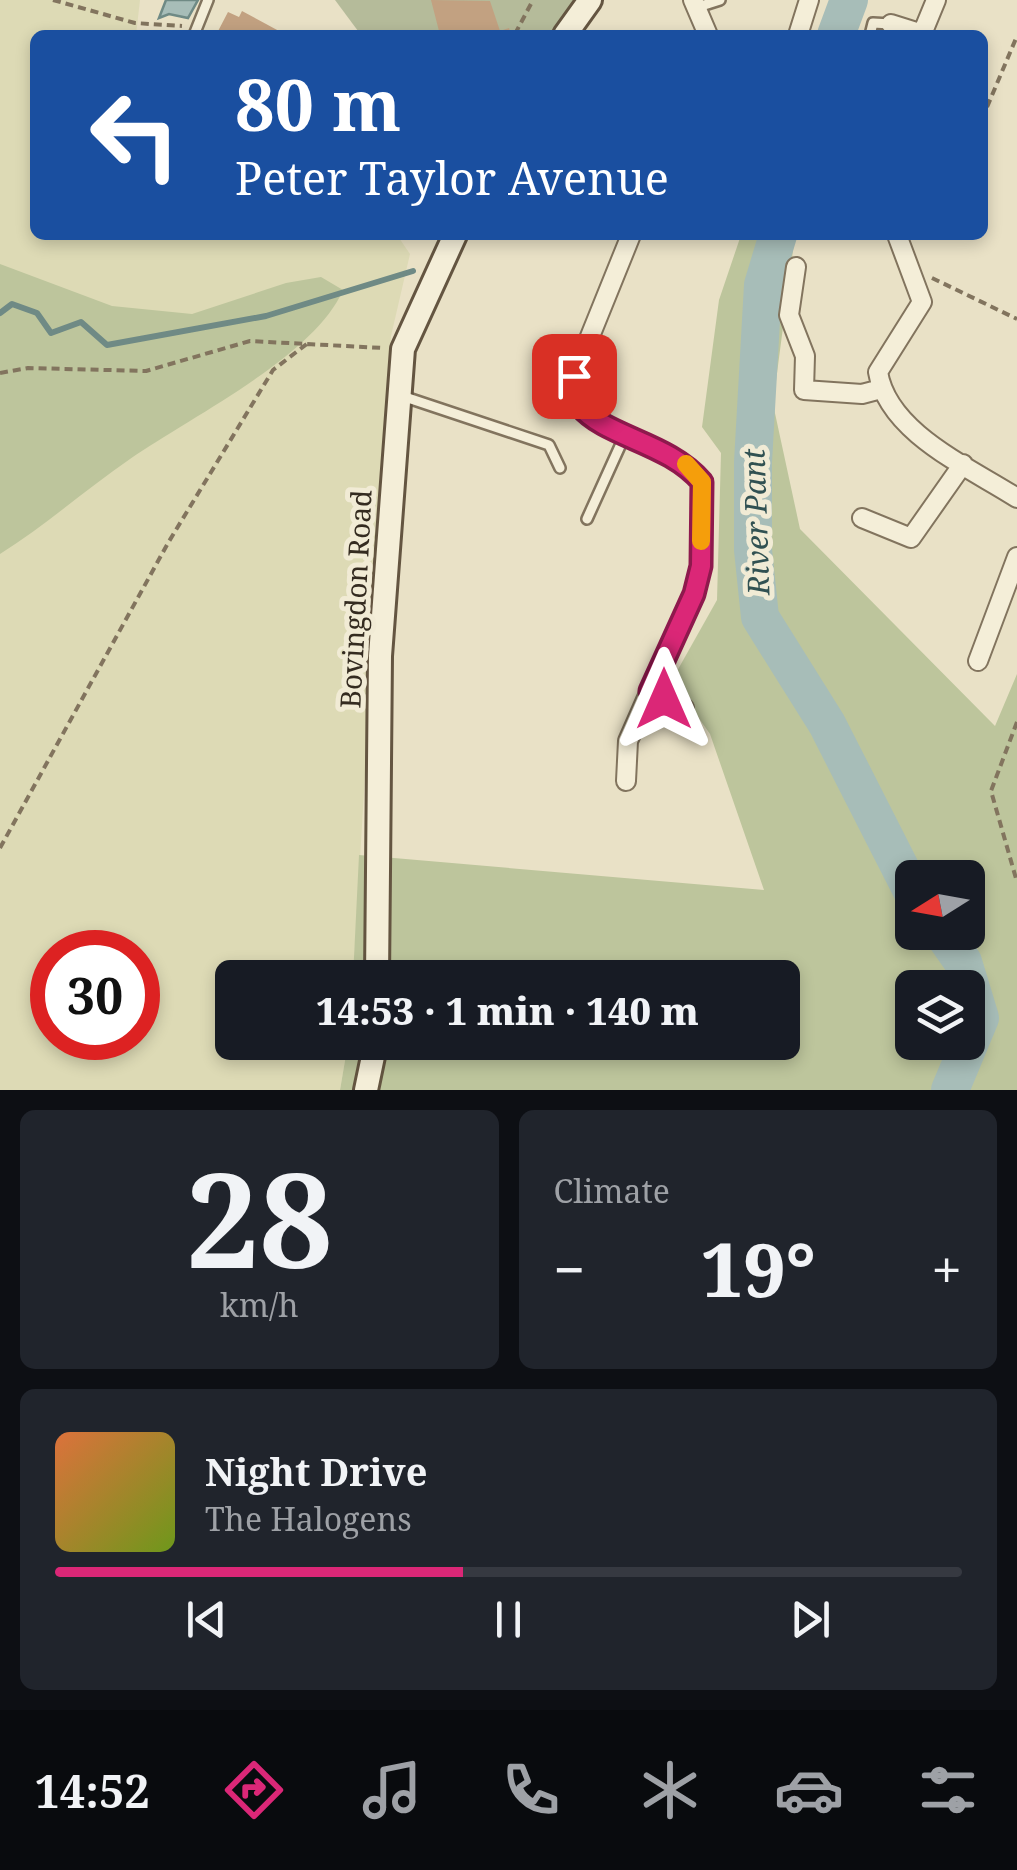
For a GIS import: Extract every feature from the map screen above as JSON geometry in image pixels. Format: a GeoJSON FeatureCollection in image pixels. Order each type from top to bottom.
{"type":"FeatureCollection","features":[{"type":"Feature","properties":{"kind":"street"},"geometry":{"type":"LineString","coordinates":[[569,30],[590,0]]}},
{"type":"Feature","properties":{"kind":"street"},"geometry":{"type":"LineString","coordinates":[[800,30],[809,0]]}},
{"type":"Feature","properties":{"kind":"street"},"geometry":{"type":"LineString","coordinates":[[925,30],[936,0]]}},
{"type":"Feature","properties":{"kind":"street"},"geometry":{"type":"LineString","coordinates":[[696,4],[706,30]]}},
{"type":"Feature","properties":{"kind":"street"},"geometry":{"type":"LineString","coordinates":[[892,24],[911,30]]}},
{"type":"Feature","properties":{"kind":"street","name":"Bovingdon Road"},"geometry":{"type":"LineString","coordinates":[[377,960],[380,656],[403,349],[453,240]]}},
{"type":"Feature","properties":{"kind":"street"},"geometry":{"type":"LineString","coordinates":[[626,781],[628,741],[694,594],[701,566],[702,482],[681,459],[579,406],[574,394],[574,376],[630,240]]}},
{"type":"Feature","properties":{"kind":"street"},"geometry":{"type":"LineString","coordinates":[[899,240],[922,302],[878,372],[881,388],[898,416],[1017,498]]}},
{"type":"Feature","properties":{"kind":"street"},"geometry":{"type":"LineString","coordinates":[[796,268],[789,315],[805,356],[804,390],[862,394],[881,388]]}},
{"type":"Feature","properties":{"kind":"street"},"geometry":{"type":"LineString","coordinates":[[862,518],[910,538],[963,464]]}},
{"type":"Feature","properties":{"kind":"street"},"geometry":{"type":"LineString","coordinates":[[978,661],[1017,557]]}},
{"type":"Feature","properties":{"kind":"street"},"geometry":{"type":"LineString","coordinates":[[650,691],[684,708]]}},
{"type":"Feature","properties":{"kind":"street"},"geometry":{"type":"LineString","coordinates":[[366,1090],[372,1060]]}},
{"type":"Feature","properties":{"kind":"lane"},"geometry":{"type":"LineString","coordinates":[[195,30],[208,0]]}},
{"type":"Feature","properties":{"kind":"lane"},"geometry":{"type":"LineString","coordinates":[[696,4],[720,0]]}},
{"type":"Feature","properties":{"kind":"lane"},"geometry":{"type":"LineString","coordinates":[[871,30],[872,23],[892,24]]}},
{"type":"Feature","properties":{"kind":"lane"},"geometry":{"type":"LineString","coordinates":[[399,395],[549,445],[560,468]]}},
{"type":"Feature","properties":{"kind":"lane"},"geometry":{"type":"LineString","coordinates":[[586,520],[626,432]]}},
{"type":"Feature","properties":{"kind":"path"},"geometry":{"type":"LineString","coordinates":[[53,0],[134,23],[195,30]]}},
{"type":"Feature","properties":{"kind":"path"},"geometry":{"type":"LineString","coordinates":[[516,30],[532,0]]}},
{"type":"Feature","properties":{"kind":"path"},"geometry":{"type":"LineString","coordinates":[[988,105],[1017,36]]}},
{"type":"Feature","properties":{"kind":"path"},"geometry":{"type":"LineString","coordinates":[[908,262],[938,282],[1017,318]]}},
{"type":"Feature","properties":{"kind":"path"},"geometry":{"type":"LineString","coordinates":[[0,373],[28,368],[146,372],[250,341],[403,349]]}},
{"type":"Feature","properties":{"kind":"path"},"geometry":{"type":"LineString","coordinates":[[0,848],[168,544],[273,370],[308,343]]}},
{"type":"Feature","properties":{"kind":"path"},"geometry":{"type":"LineString","coordinates":[[1017,722],[991,791],[1017,882]]}},
{"type":"Feature","properties":{"kind":"shaded area"},"geometry":{"type":"Polygon","coordinates":[[[0,0],[140,0],[137,30],[30,30],[30,240],[400,240],[410,254],[391,336],[354,960],[215,960],[215,1060],[345,1060],[340,1090],[0,1090],[0,0]]]}},
{"type":"Feature","properties":{"kind":"green space"},"geometry":{"type":"Polygon","coordinates":[[[335,0],[579,0],[558,30],[357,30],[335,0]]]}},
{"type":"Feature","properties":{"kind":"green space"},"geometry":{"type":"Polygon","coordinates":[[[739,240],[794,240],[773,404],[800,529],[995,726],[1017,674],[1017,1090],[340,1090],[345,1060],[800,1060],[800,960],[354,960],[359,855],[764,890],[710,734],[672,680],[717,600],[721,453],[702,427],[719,300],[739,240]]]}},
{"type":"Feature","properties":{"kind":"green space"},"geometry":{"type":"Polygon","coordinates":[[[0,264],[112,306],[192,314],[286,283],[321,277],[343,290],[328,315],[279,362],[130,459],[0,554],[0,264]]]}},
{"type":"Feature","properties":{"kind":"water"},"geometry":{"type":"Polygon","coordinates":[[[166,0],[198,0],[188,18],[169,14],[159,18],[166,0]]]}},
{"type":"Feature","properties":{"kind":"building"},"geometry":{"type":"Polygon","coordinates":[[[431,0],[490,1],[500,30],[439,30],[431,0]]]}},
{"type":"Feature","properties":{"kind":"building"},"geometry":{"type":"Polygon","coordinates":[[[242,11],[277,30],[219,30],[228,12],[239,17],[242,11]]]}},
{"type":"Feature","properties":{"kind":"waterway","name":"River Pant"},"geometry":{"type":"LineString","coordinates":[[838,30],[849,0]]}},
{"type":"Feature","properties":{"kind":"waterway","name":"River Pant"},"geometry":{"type":"LineString","coordinates":[[776,240],[763,285],[753,462],[753,550],[760,617],[827,724],[896,860]]}},
{"type":"Feature","properties":{"kind":"waterway"},"geometry":{"type":"LineString","coordinates":[[0,313],[12,304],[37,313],[51,333],[81,322],[107,345],[266,316],[413,271]]}},
{"type":"Feature","properties":{"kind":"waterway","name":"River Pant"},"geometry":{"type":"LineString","coordinates":[[950,1090],[980,1018],[963,962],[955,950]]}},
{"type":"Feature","properties":{"kind":"slow traffic"},"geometry":{"type":"LineString","coordinates":[[686,464],[702,482],[701,541]]}},
{"type":"Feature","properties":{"kind":"route"},"geometry":{"type":"LineString","coordinates":[[574,376],[574,394],[588,414],[681,459],[702,482],[701,566],[694,594],[650,691],[664,699]]}}]}
